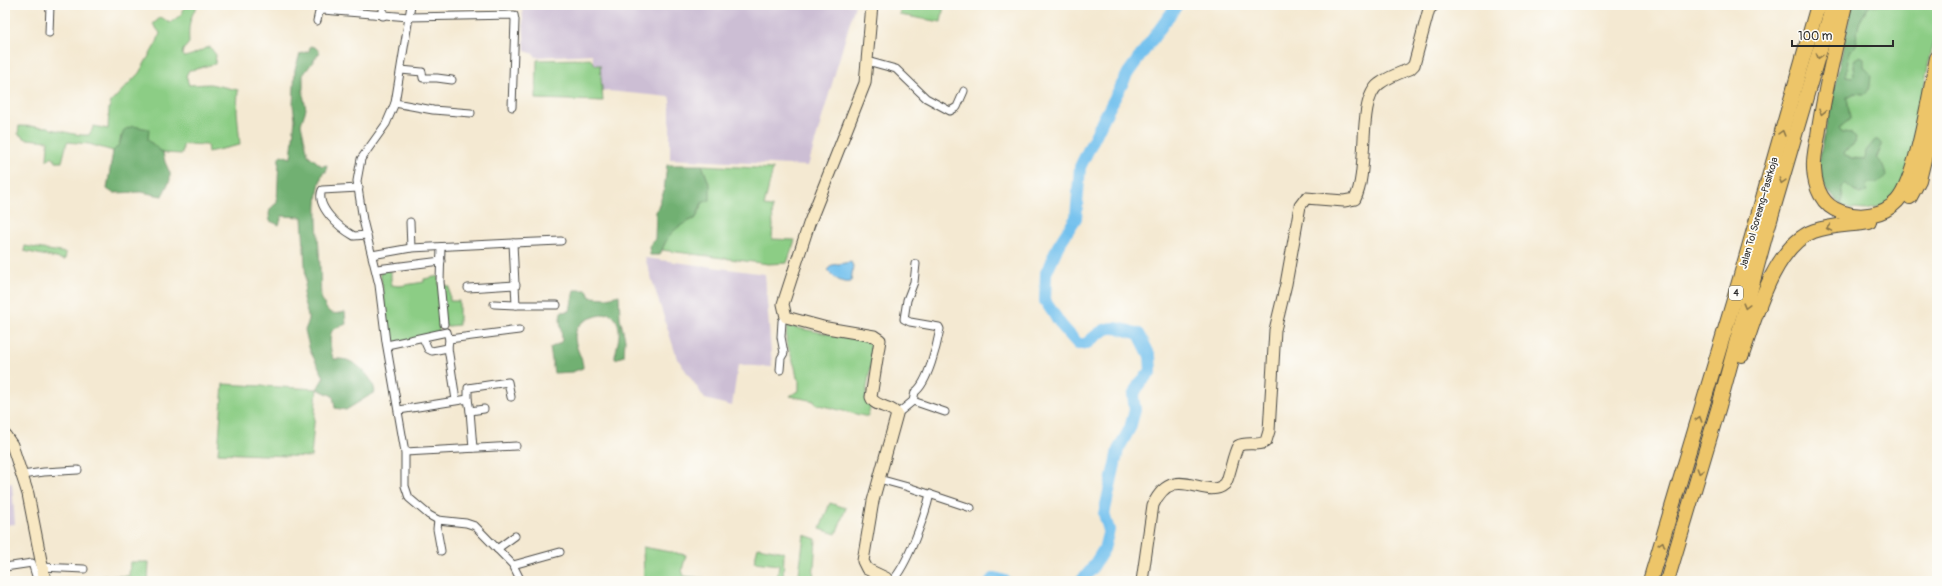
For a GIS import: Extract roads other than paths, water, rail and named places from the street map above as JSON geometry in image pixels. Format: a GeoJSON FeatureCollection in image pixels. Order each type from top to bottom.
{"type":"FeatureCollection","features":[{"type":"Feature","properties":{"kind":"highway","name":"Jalan Tol Soreang–Pasirkoja"},"geometry":{"type":"LineString","coordinates":[[1650,581],[1733,303],[1818,5]]}},
{"type":"Feature","properties":{"kind":"highway","name":"Jalan Tol Soreang–Pasirkoja"},"geometry":{"type":"LineString","coordinates":[[1667,581],[1719,406],[1765,237],[1833,5]]}},
{"type":"Feature","properties":{"kind":"highway"},"geometry":{"type":"LineString","coordinates":[[1845,5],[1819,123],[1813,167],[1816,187],[1828,205],[1837,211],[1847,215],[1874,215],[1884,211],[1897,202],[1902,195],[1916,155],[1937,58]]}},
{"type":"Feature","properties":{"kind":"highway"},"geometry":{"type":"LineString","coordinates":[[1719,406],[1736,372],[1766,286],[1789,248],[1798,239],[1814,231],[1884,219],[1903,207],[1919,180],[1937,106]]}},
{"type":"Feature","properties":{"kind":"street"},"geometry":{"type":"LineString","coordinates":[[49,33],[50,5]]}},
{"type":"Feature","properties":{"kind":"street"},"geometry":{"type":"LineString","coordinates":[[383,16],[384,5]]}},
{"type":"Feature","properties":{"kind":"street"},"geometry":{"type":"LineString","coordinates":[[411,5],[395,103],[386,124],[361,159],[358,182],[366,235],[377,269],[387,345],[405,452],[405,486],[410,498],[420,509],[438,520],[471,524],[512,565],[521,581]]}},
{"type":"Feature","properties":{"kind":"street"},"geometry":{"type":"LineString","coordinates":[[786,317],[783,304],[788,284],[823,188],[865,81],[872,5]]}},
{"type":"Feature","properties":{"kind":"street"},"geometry":{"type":"LineString","coordinates":[[1142,581],[1153,505],[1157,496],[1164,488],[1173,484],[1181,483],[1213,488],[1224,485],[1228,481],[1229,470],[1238,446],[1245,442],[1259,444],[1266,441],[1269,431],[1275,330],[1286,284],[1300,206],[1306,198],[1344,201],[1355,199],[1360,190],[1363,174],[1368,98],[1378,84],[1410,69],[1414,65],[1429,8],[1434,5]]}},
{"type":"Feature","properties":{"kind":"street"},"geometry":{"type":"LineString","coordinates":[[317,21],[319,12],[323,10],[409,17],[514,14],[512,107]]}},
{"type":"Feature","properties":{"kind":"street"},"geometry":{"type":"LineString","coordinates":[[867,61],[896,69],[926,98],[950,111],[957,107],[964,91]]}},
{"type":"Feature","properties":{"kind":"street"},"geometry":{"type":"LineString","coordinates":[[401,70],[422,72],[423,78],[452,80]]}},
{"type":"Feature","properties":{"kind":"street"},"geometry":{"type":"LineString","coordinates":[[395,103],[434,110],[471,113]]}},
{"type":"Feature","properties":{"kind":"street"},"geometry":{"type":"LineString","coordinates":[[359,188],[322,190],[320,198],[330,216],[351,234],[355,236],[366,235]]}},
{"type":"Feature","properties":{"kind":"street"},"geometry":{"type":"LineString","coordinates":[[410,222],[411,248]]}},
{"type":"Feature","properties":{"kind":"street"},"geometry":{"type":"LineString","coordinates":[[372,255],[411,248],[561,241]]}},
{"type":"Feature","properties":{"kind":"street"},"geometry":{"type":"LineString","coordinates":[[513,243],[516,305]]}},
{"type":"Feature","properties":{"kind":"street"},"geometry":{"type":"LineString","coordinates":[[441,247],[440,282],[444,324]]}},
{"type":"Feature","properties":{"kind":"street"},"geometry":{"type":"LineString","coordinates":[[377,269],[441,261]]}},
{"type":"Feature","properties":{"kind":"street"},"geometry":{"type":"LineString","coordinates":[[888,581],[886,578],[867,569],[863,561],[873,501],[896,414],[913,402],[915,392],[921,388],[940,329],[939,327],[910,322],[904,319],[907,300],[914,282],[916,264]]}},
{"type":"Feature","properties":{"kind":"street"},"geometry":{"type":"LineString","coordinates":[[468,288],[516,285]]}},
{"type":"Feature","properties":{"kind":"street"},"geometry":{"type":"LineString","coordinates":[[494,304],[557,305]]}},
{"type":"Feature","properties":{"kind":"street"},"geometry":{"type":"LineString","coordinates":[[780,370],[781,358],[784,353],[781,337],[782,321],[786,317]]}},
{"type":"Feature","properties":{"kind":"street"},"geometry":{"type":"LineString","coordinates":[[786,317],[879,338],[880,343],[871,397],[874,402],[892,409],[896,414]]}},
{"type":"Feature","properties":{"kind":"street"},"geometry":{"type":"LineString","coordinates":[[449,339],[519,330]]}},
{"type":"Feature","properties":{"kind":"street"},"geometry":{"type":"LineString","coordinates":[[387,345],[447,332],[456,400]]}},
{"type":"Feature","properties":{"kind":"street"},"geometry":{"type":"LineString","coordinates":[[423,338],[428,349],[432,352],[448,348]]}},
{"type":"Feature","properties":{"kind":"street"},"geometry":{"type":"LineString","coordinates":[[473,448],[468,389],[508,382],[511,397]]}},
{"type":"Feature","properties":{"kind":"street"},"geometry":{"type":"LineString","coordinates":[[398,410],[468,399]]}},
{"type":"Feature","properties":{"kind":"street"},"geometry":{"type":"LineString","coordinates":[[913,402],[945,412]]}},
{"type":"Feature","properties":{"kind":"street"},"geometry":{"type":"LineString","coordinates":[[470,411],[484,408]]}},
{"type":"Feature","properties":{"kind":"street"},"geometry":{"type":"LineString","coordinates":[[5,435],[12,446],[30,501],[41,575]]}},
{"type":"Feature","properties":{"kind":"street"},"geometry":{"type":"LineString","coordinates":[[405,452],[516,446]]}},
{"type":"Feature","properties":{"kind":"street"},"geometry":{"type":"LineString","coordinates":[[22,475],[78,470]]}},
{"type":"Feature","properties":{"kind":"street"},"geometry":{"type":"LineString","coordinates":[[879,479],[971,508]]}},
{"type":"Feature","properties":{"kind":"street"},"geometry":{"type":"LineString","coordinates":[[892,581],[897,576],[909,552],[930,494]]}},
{"type":"Feature","properties":{"kind":"street"},"geometry":{"type":"LineString","coordinates":[[438,520],[437,529],[440,551]]}},
{"type":"Feature","properties":{"kind":"street"},"geometry":{"type":"LineString","coordinates":[[497,549],[515,536]]}},
{"type":"Feature","properties":{"kind":"street"},"geometry":{"type":"LineString","coordinates":[[512,565],[560,552]]}},
{"type":"Feature","properties":{"kind":"street"},"geometry":{"type":"LineString","coordinates":[[5,567],[32,563],[41,575]]}},
{"type":"Feature","properties":{"kind":"street"},"geometry":{"type":"LineString","coordinates":[[41,575],[84,569]]}},
{"type":"Feature","properties":{"kind":"water"},"geometry":{"type":"Polygon","coordinates":[[[851,262],[853,266],[851,282],[840,281],[827,270],[832,265],[851,262]]]}},
{"type":"Feature","properties":{"kind":"waterway"},"geometry":{"type":"LineString","coordinates":[[1081,581],[1091,570],[1104,549],[1109,530],[1104,514],[1118,450],[1130,428],[1135,410],[1133,396],[1139,384],[1151,371],[1150,356],[1139,334],[1121,329],[1110,328],[1100,333],[1086,344],[1078,344],[1062,326],[1045,301],[1046,273],[1058,246],[1076,218],[1080,167],[1128,73],[1177,5]]}},
{"type":"Feature","properties":{"kind":"waterway"},"geometry":{"type":"LineString","coordinates":[[991,581],[995,578],[1005,581]]}}]}
